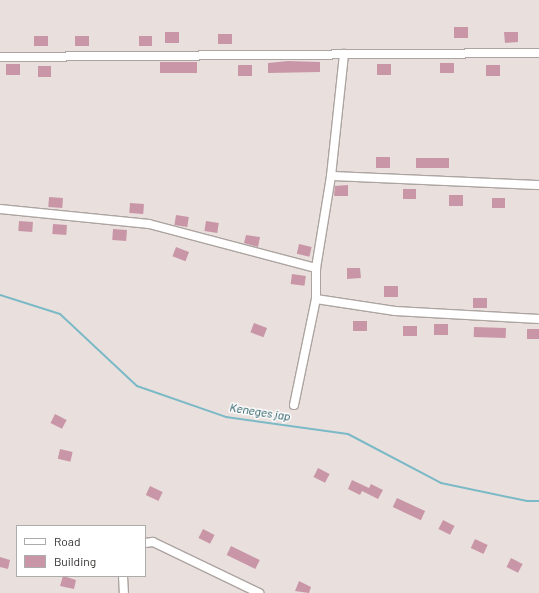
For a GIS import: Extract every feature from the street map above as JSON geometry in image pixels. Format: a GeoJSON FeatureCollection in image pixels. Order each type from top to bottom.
{"type":"FeatureCollection","features":[{"type":"Feature","properties":{"kind":"street"},"geometry":{"type":"LineString","coordinates":[[0,57],[539,53]]}},
{"type":"Feature","properties":{"kind":"street"},"geometry":{"type":"LineString","coordinates":[[294,406],[316,299],[316,268],[331,176],[344,54]]}},
{"type":"Feature","properties":{"kind":"street"},"geometry":{"type":"LineString","coordinates":[[331,176],[539,185]]}},
{"type":"Feature","properties":{"kind":"street"},"geometry":{"type":"LineString","coordinates":[[0,209],[149,224],[316,268]]}},
{"type":"Feature","properties":{"kind":"street"},"geometry":{"type":"LineString","coordinates":[[316,299],[395,311],[539,319]]}},
{"type":"Feature","properties":{"kind":"street"},"geometry":{"type":"LineString","coordinates":[[146,543],[153,542],[259,593]]}},
{"type":"Feature","properties":{"kind":"street"},"geometry":{"type":"LineString","coordinates":[[123,577],[124,593]]}},
{"type":"Feature","properties":{"kind":"building"},"geometry":{"type":"Polygon","coordinates":[[[454,27],[468,27],[468,38],[454,38],[454,27]]]}},
{"type":"Feature","properties":{"kind":"building"},"geometry":{"type":"Polygon","coordinates":[[[165,32],[179,32],[179,43],[165,43],[165,32]]]}},
{"type":"Feature","properties":{"kind":"building"},"geometry":{"type":"Polygon","coordinates":[[[504,32],[518,32],[518,42],[505,43],[504,32]]]}},
{"type":"Feature","properties":{"kind":"building"},"geometry":{"type":"Polygon","coordinates":[[[218,34],[232,34],[232,44],[218,44],[218,34]]]}},
{"type":"Feature","properties":{"kind":"building"},"geometry":{"type":"Polygon","coordinates":[[[34,36],[48,36],[48,46],[34,46],[34,36]]]}},
{"type":"Feature","properties":{"kind":"building"},"geometry":{"type":"Polygon","coordinates":[[[75,36],[89,36],[89,46],[75,46],[75,36]]]}},
{"type":"Feature","properties":{"kind":"building"},"geometry":{"type":"Polygon","coordinates":[[[139,36],[152,36],[152,46],[139,46],[139,36]]]}},
{"type":"Feature","properties":{"kind":"building"},"geometry":{"type":"Polygon","coordinates":[[[288,61],[320,62],[320,72],[268,73],[268,63],[288,61]]]}},
{"type":"Feature","properties":{"kind":"building"},"geometry":{"type":"Polygon","coordinates":[[[160,62],[197,62],[197,73],[160,73],[160,62]]]}},
{"type":"Feature","properties":{"kind":"building"},"geometry":{"type":"Polygon","coordinates":[[[440,63],[454,63],[454,73],[440,73],[440,63]]]}},
{"type":"Feature","properties":{"kind":"building"},"geometry":{"type":"Polygon","coordinates":[[[6,64],[20,64],[20,75],[6,75],[6,64]]]}},
{"type":"Feature","properties":{"kind":"building"},"geometry":{"type":"Polygon","coordinates":[[[377,64],[391,64],[391,75],[377,75],[377,64]]]}},
{"type":"Feature","properties":{"kind":"building"},"geometry":{"type":"Polygon","coordinates":[[[238,65],[252,65],[252,76],[238,76],[238,65]]]}},
{"type":"Feature","properties":{"kind":"building"},"geometry":{"type":"Polygon","coordinates":[[[486,65],[500,65],[500,76],[486,76],[486,65]]]}},
{"type":"Feature","properties":{"kind":"building"},"geometry":{"type":"Polygon","coordinates":[[[38,66],[51,66],[51,77],[38,77],[38,66]]]}},
{"type":"Feature","properties":{"kind":"building"},"geometry":{"type":"Polygon","coordinates":[[[376,157],[390,157],[390,168],[376,168],[376,157]]]}},
{"type":"Feature","properties":{"kind":"building"},"geometry":{"type":"Polygon","coordinates":[[[416,158],[449,158],[449,168],[416,168],[416,158]]]}},
{"type":"Feature","properties":{"kind":"building"},"geometry":{"type":"Polygon","coordinates":[[[348,185],[348,196],[334,196],[335,186],[348,185]]]}},
{"type":"Feature","properties":{"kind":"building"},"geometry":{"type":"Polygon","coordinates":[[[403,189],[416,189],[416,199],[403,199],[403,189]]]}},
{"type":"Feature","properties":{"kind":"building"},"geometry":{"type":"Polygon","coordinates":[[[449,195],[463,195],[463,206],[449,206],[449,195]]]}},
{"type":"Feature","properties":{"kind":"building"},"geometry":{"type":"Polygon","coordinates":[[[49,197],[63,198],[62,208],[48,207],[49,197]]]}},
{"type":"Feature","properties":{"kind":"building"},"geometry":{"type":"Polygon","coordinates":[[[492,198],[505,198],[505,208],[492,208],[492,198]]]}},
{"type":"Feature","properties":{"kind":"building"},"geometry":{"type":"Polygon","coordinates":[[[130,203],[144,204],[143,214],[129,213],[130,203]]]}},
{"type":"Feature","properties":{"kind":"building"},"geometry":{"type":"Polygon","coordinates":[[[176,215],[189,217],[187,227],[174,225],[176,215]]]}},
{"type":"Feature","properties":{"kind":"building"},"geometry":{"type":"Polygon","coordinates":[[[19,221],[33,222],[32,232],[18,231],[19,221]]]}},
{"type":"Feature","properties":{"kind":"building"},"geometry":{"type":"Polygon","coordinates":[[[206,221],[219,223],[217,233],[204,231],[206,221]]]}},
{"type":"Feature","properties":{"kind":"building"},"geometry":{"type":"Polygon","coordinates":[[[53,224],[67,225],[66,235],[52,234],[53,224]]]}},
{"type":"Feature","properties":{"kind":"building"},"geometry":{"type":"Polygon","coordinates":[[[113,229],[127,230],[126,241],[112,240],[113,229]]]}},
{"type":"Feature","properties":{"kind":"building"},"geometry":{"type":"Polygon","coordinates":[[[246,235],[260,237],[258,247],[244,243],[246,235]]]}},
{"type":"Feature","properties":{"kind":"building"},"geometry":{"type":"Polygon","coordinates":[[[299,244],[312,247],[309,257],[297,254],[299,244]]]}},
{"type":"Feature","properties":{"kind":"building"},"geometry":{"type":"Polygon","coordinates":[[[176,247],[189,252],[185,261],[172,256],[176,247]]]}},
{"type":"Feature","properties":{"kind":"building"},"geometry":{"type":"Polygon","coordinates":[[[347,268],[360,268],[361,278],[347,279],[347,268]]]}},
{"type":"Feature","properties":{"kind":"building"},"geometry":{"type":"Polygon","coordinates":[[[292,274],[306,276],[304,286],[291,284],[292,274]]]}},
{"type":"Feature","properties":{"kind":"building"},"geometry":{"type":"Polygon","coordinates":[[[384,286],[398,286],[398,297],[384,297],[384,286]]]}},
{"type":"Feature","properties":{"kind":"building"},"geometry":{"type":"Polygon","coordinates":[[[473,298],[487,298],[487,308],[473,308],[473,298]]]}},
{"type":"Feature","properties":{"kind":"building"},"geometry":{"type":"Polygon","coordinates":[[[353,321],[367,321],[367,331],[353,331],[353,321]]]}},
{"type":"Feature","properties":{"kind":"building"},"geometry":{"type":"Polygon","coordinates":[[[254,323],[267,328],[263,337],[250,332],[254,323]]]}},
{"type":"Feature","properties":{"kind":"building"},"geometry":{"type":"Polygon","coordinates":[[[434,324],[448,324],[448,335],[434,335],[434,324]]]}},
{"type":"Feature","properties":{"kind":"building"},"geometry":{"type":"Polygon","coordinates":[[[403,326],[417,326],[417,336],[403,336],[403,326]]]}},
{"type":"Feature","properties":{"kind":"building"},"geometry":{"type":"Polygon","coordinates":[[[474,327],[506,328],[506,338],[474,337],[474,327]]]}},
{"type":"Feature","properties":{"kind":"building"},"geometry":{"type":"Polygon","coordinates":[[[527,329],[539,329],[539,339],[527,339],[527,329]]]}},
{"type":"Feature","properties":{"kind":"building"},"geometry":{"type":"Polygon","coordinates":[[[55,414],[67,420],[62,429],[50,423],[55,414]]]}},
{"type":"Feature","properties":{"kind":"building"},"geometry":{"type":"Polygon","coordinates":[[[60,449],[73,452],[70,462],[58,459],[60,449]]]}},
{"type":"Feature","properties":{"kind":"building"},"geometry":{"type":"Polygon","coordinates":[[[318,468],[330,474],[325,483],[313,477],[318,468]]]}},
{"type":"Feature","properties":{"kind":"building"},"geometry":{"type":"Polygon","coordinates":[[[352,480],[369,488],[371,484],[383,490],[378,499],[362,491],[360,495],[348,489],[352,480]]]}},
{"type":"Feature","properties":{"kind":"building"},"geometry":{"type":"Polygon","coordinates":[[[150,486],[163,492],[158,501],[146,495],[150,486]]]}},
{"type":"Feature","properties":{"kind":"building"},"geometry":{"type":"Polygon","coordinates":[[[397,498],[425,511],[421,520],[393,507],[397,498]]]}},
{"type":"Feature","properties":{"kind":"building"},"geometry":{"type":"Polygon","coordinates":[[[443,520],[455,526],[450,535],[438,529],[443,520]]]}},
{"type":"Feature","properties":{"kind":"building"},"geometry":{"type":"Polygon","coordinates":[[[203,529],[215,535],[210,544],[198,538],[203,529]]]}},
{"type":"Feature","properties":{"kind":"building"},"geometry":{"type":"Polygon","coordinates":[[[475,539],[488,545],[483,554],[471,548],[475,539]]]}},
{"type":"Feature","properties":{"kind":"building"},"geometry":{"type":"Polygon","coordinates":[[[231,546],[260,560],[255,569],[227,555],[231,546]]]}},
{"type":"Feature","properties":{"kind":"building"},"geometry":{"type":"Polygon","coordinates":[[[0,557],[10,560],[8,569],[0,567],[0,557]]]}},
{"type":"Feature","properties":{"kind":"building"},"geometry":{"type":"Polygon","coordinates":[[[511,558],[523,564],[518,573],[506,567],[511,558]]]}},
{"type":"Feature","properties":{"kind":"building"},"geometry":{"type":"Polygon","coordinates":[[[63,577],[76,580],[74,589],[60,586],[63,577]]]}},
{"type":"Feature","properties":{"kind":"building"},"geometry":{"type":"Polygon","coordinates":[[[299,581],[311,587],[309,593],[295,591],[299,581]]]}},
{"type":"Feature","properties":{"kind":"waterway","name":"Keneges jap"},"geometry":{"type":"LineString","coordinates":[[0,295],[60,314],[137,386],[226,417],[348,434],[441,483],[527,501],[539,501]]}}]}
